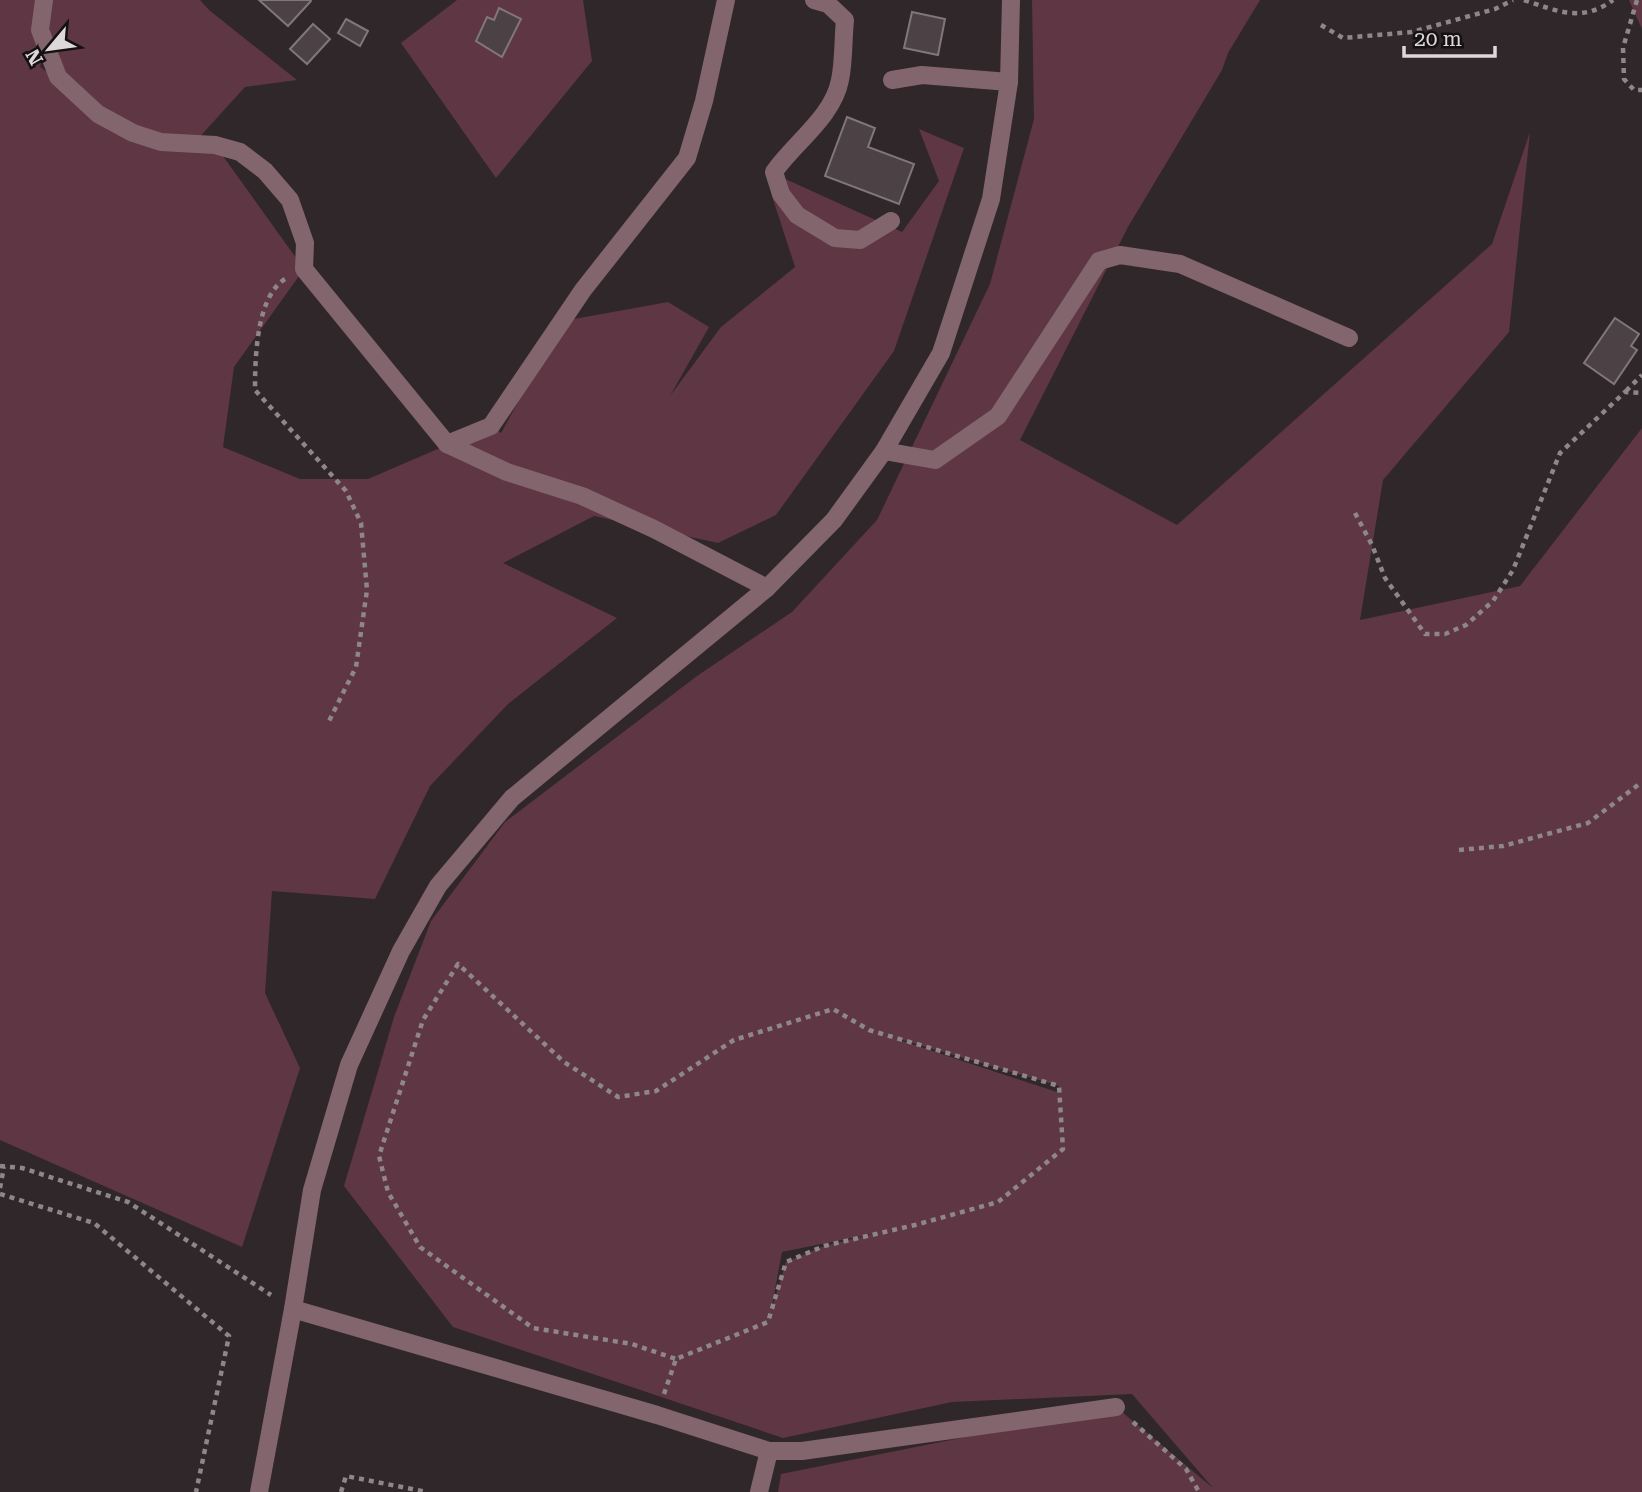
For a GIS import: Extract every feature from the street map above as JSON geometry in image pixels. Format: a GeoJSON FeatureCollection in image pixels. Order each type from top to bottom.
{"type":"FeatureCollection","features":[{"type":"Feature","properties":{"kind":"street"},"geometry":{"type":"LineString","coordinates":[[44,0],[40,30],[58,77],[99,114],[134,132],[162,142],[215,145],[240,152],[265,171],[290,200],[305,243],[304,269],[447,444],[507,472],[582,496],[654,529],[767,588]]}},
{"type":"Feature","properties":{"kind":"street"},"geometry":{"type":"LineString","coordinates":[[447,444],[491,426],[583,290],[687,158],[704,101],[726,0]]}},
{"type":"Feature","properties":{"kind":"street"},"geometry":{"type":"LineString","coordinates":[[814,0],[828,4],[845,20],[840,81],[827,111],[787,153],[774,172],[777,183],[781,194],[797,215],[835,238],[860,240],[891,221]]}},
{"type":"Feature","properties":{"kind":"street"},"geometry":{"type":"LineString","coordinates":[[259,1492],[312,1190],[349,1065],[401,951],[438,886],[512,798],[767,588],[834,520],[884,451],[941,354],[991,200],[1009,82],[1011,0]]}},
{"type":"Feature","properties":{"kind":"street"},"geometry":{"type":"LineString","coordinates":[[892,80],[922,75],[1009,82]]}},
{"type":"Feature","properties":{"kind":"street"},"geometry":{"type":"LineString","coordinates":[[884,451],[935,460],[998,416],[1099,261],[1121,256],[1180,264],[1349,338]]}},
{"type":"Feature","properties":{"kind":"street"},"geometry":{"type":"LineString","coordinates":[[293,1309],[657,1415],[769,1451],[803,1451],[1116,1407]]}},
{"type":"Feature","properties":{"kind":"street"},"geometry":{"type":"LineString","coordinates":[[759,1492],[769,1451]]}},
{"type":"Feature","properties":{"kind":"path"},"geometry":{"type":"LineString","coordinates":[[1321,25],[1343,38],[1412,33],[1495,9],[1513,0]]}},
{"type":"Feature","properties":{"kind":"path"},"geometry":{"type":"LineString","coordinates":[[1524,0],[1581,15],[1613,0]]}},
{"type":"Feature","properties":{"kind":"path"},"geometry":{"type":"LineString","coordinates":[[1637,0],[1623,48],[1624,79],[1634,90],[1642,90]]}},
{"type":"Feature","properties":{"kind":"path"},"geometry":{"type":"LineString","coordinates":[[304,269],[281,282],[266,303],[255,352],[255,390],[346,491],[361,523],[367,590],[356,667],[329,721]]}},
{"type":"Feature","properties":{"kind":"path"},"geometry":{"type":"LineString","coordinates":[[1355,513],[1385,578],[1425,634],[1445,634],[1466,625],[1493,601],[1513,570],[1560,453],[1642,375]]}},
{"type":"Feature","properties":{"kind":"path"},"geometry":{"type":"LineString","coordinates":[[1625,392],[1642,393]]}},
{"type":"Feature","properties":{"kind":"path"},"geometry":{"type":"LineString","coordinates":[[1459,850],[1503,846],[1588,822],[1642,782]]}},
{"type":"Feature","properties":{"kind":"path"},"geometry":{"type":"LineString","coordinates":[[657,1415],[676,1359],[768,1321],[786,1262],[824,1246],[998,1202],[1063,1149],[1059,1086],[869,1030],[833,1009],[734,1040],[656,1091],[618,1097],[564,1062],[458,964],[424,1020],[379,1156],[388,1192],[420,1247],[533,1328],[632,1344],[676,1359]]}},
{"type":"Feature","properties":{"kind":"path"},"geometry":{"type":"LineString","coordinates":[[0,1188],[2,1167],[22,1168],[128,1202],[293,1309]]}},
{"type":"Feature","properties":{"kind":"path"},"geometry":{"type":"LineString","coordinates":[[0,1195],[94,1223],[229,1336],[196,1492]]}},
{"type":"Feature","properties":{"kind":"path"},"geometry":{"type":"LineString","coordinates":[[1116,1407],[1186,1469],[1199,1492]]}},
{"type":"Feature","properties":{"kind":"path"},"geometry":{"type":"LineString","coordinates":[[341,1492],[346,1476],[427,1492]]}},
{"type":"Feature","properties":{"kind":"shaded area"},"geometry":{"type":"Polygon","coordinates":[[[0,0],[200,0],[297,80],[245,87],[195,142],[215,145],[304,269],[234,367],[223,447],[300,479],[368,479],[491,426],[501,433],[563,321],[668,302],[709,327],[670,396],[721,327],[795,267],[771,193],[781,177],[902,232],[939,181],[919,129],[964,148],[894,351],[776,515],[718,543],[594,516],[503,563],[617,618],[508,704],[430,786],[375,899],[272,891],[265,993],[300,1068],[242,1247],[0,1140],[0,0]],[[46,43],[40,67],[71,89],[46,43]]]}},
{"type":"Feature","properties":{"kind":"shaded area"},"geometry":{"type":"Polygon","coordinates":[[[457,0],[583,0],[592,61],[496,178],[401,43],[457,0]]]}},
{"type":"Feature","properties":{"kind":"shaded area"},"geometry":{"type":"Polygon","coordinates":[[[1032,0],[1260,0],[1228,53],[1222,70],[1128,227],[1020,440],[1177,525],[1492,244],[1530,132],[1509,332],[1383,480],[1360,620],[1520,586],[1642,428],[1642,1492],[778,1492],[781,1474],[1116,1407],[1213,1488],[1132,1394],[952,1402],[783,1438],[453,1327],[344,1186],[394,1017],[431,921],[505,822],[697,676],[792,612],[877,520],[990,284],[1034,119],[1032,0]],[[899,1040],[1060,1093],[1059,1086],[899,1040]],[[876,1233],[782,1252],[771,1311],[786,1262],[824,1246],[876,1233]]]}},
{"type":"Feature","properties":{"kind":"shaded area"},"geometry":{"type":"Polygon","coordinates":[[[1629,0],[1642,0],[1642,29],[1629,0]]]}},
{"type":"Feature","properties":{"kind":"building"},"geometry":{"type":"Polygon","coordinates":[[[259,0],[310,0],[311,1],[288,26],[259,0]]]}},
{"type":"Feature","properties":{"kind":"building"},"geometry":{"type":"Polygon","coordinates":[[[499,8],[521,19],[502,57],[476,41],[487,17],[494,20],[499,8]]]}},
{"type":"Feature","properties":{"kind":"building"},"geometry":{"type":"Polygon","coordinates":[[[912,12],[945,19],[938,55],[904,48],[912,12]]]}},
{"type":"Feature","properties":{"kind":"building"},"geometry":{"type":"Polygon","coordinates":[[[346,19],[368,31],[360,46],[338,33],[346,19]]]}},
{"type":"Feature","properties":{"kind":"building"},"geometry":{"type":"Polygon","coordinates":[[[313,24],[330,39],[307,64],[290,49],[313,24]]]}},
{"type":"Feature","properties":{"kind":"building"},"geometry":{"type":"Polygon","coordinates":[[[847,117],[875,128],[868,147],[914,164],[899,204],[825,176],[847,117]]]}},
{"type":"Feature","properties":{"kind":"building"},"geometry":{"type":"Polygon","coordinates":[[[1615,318],[1639,334],[1631,346],[1637,350],[1614,384],[1584,363],[1615,318]]]}}]}
